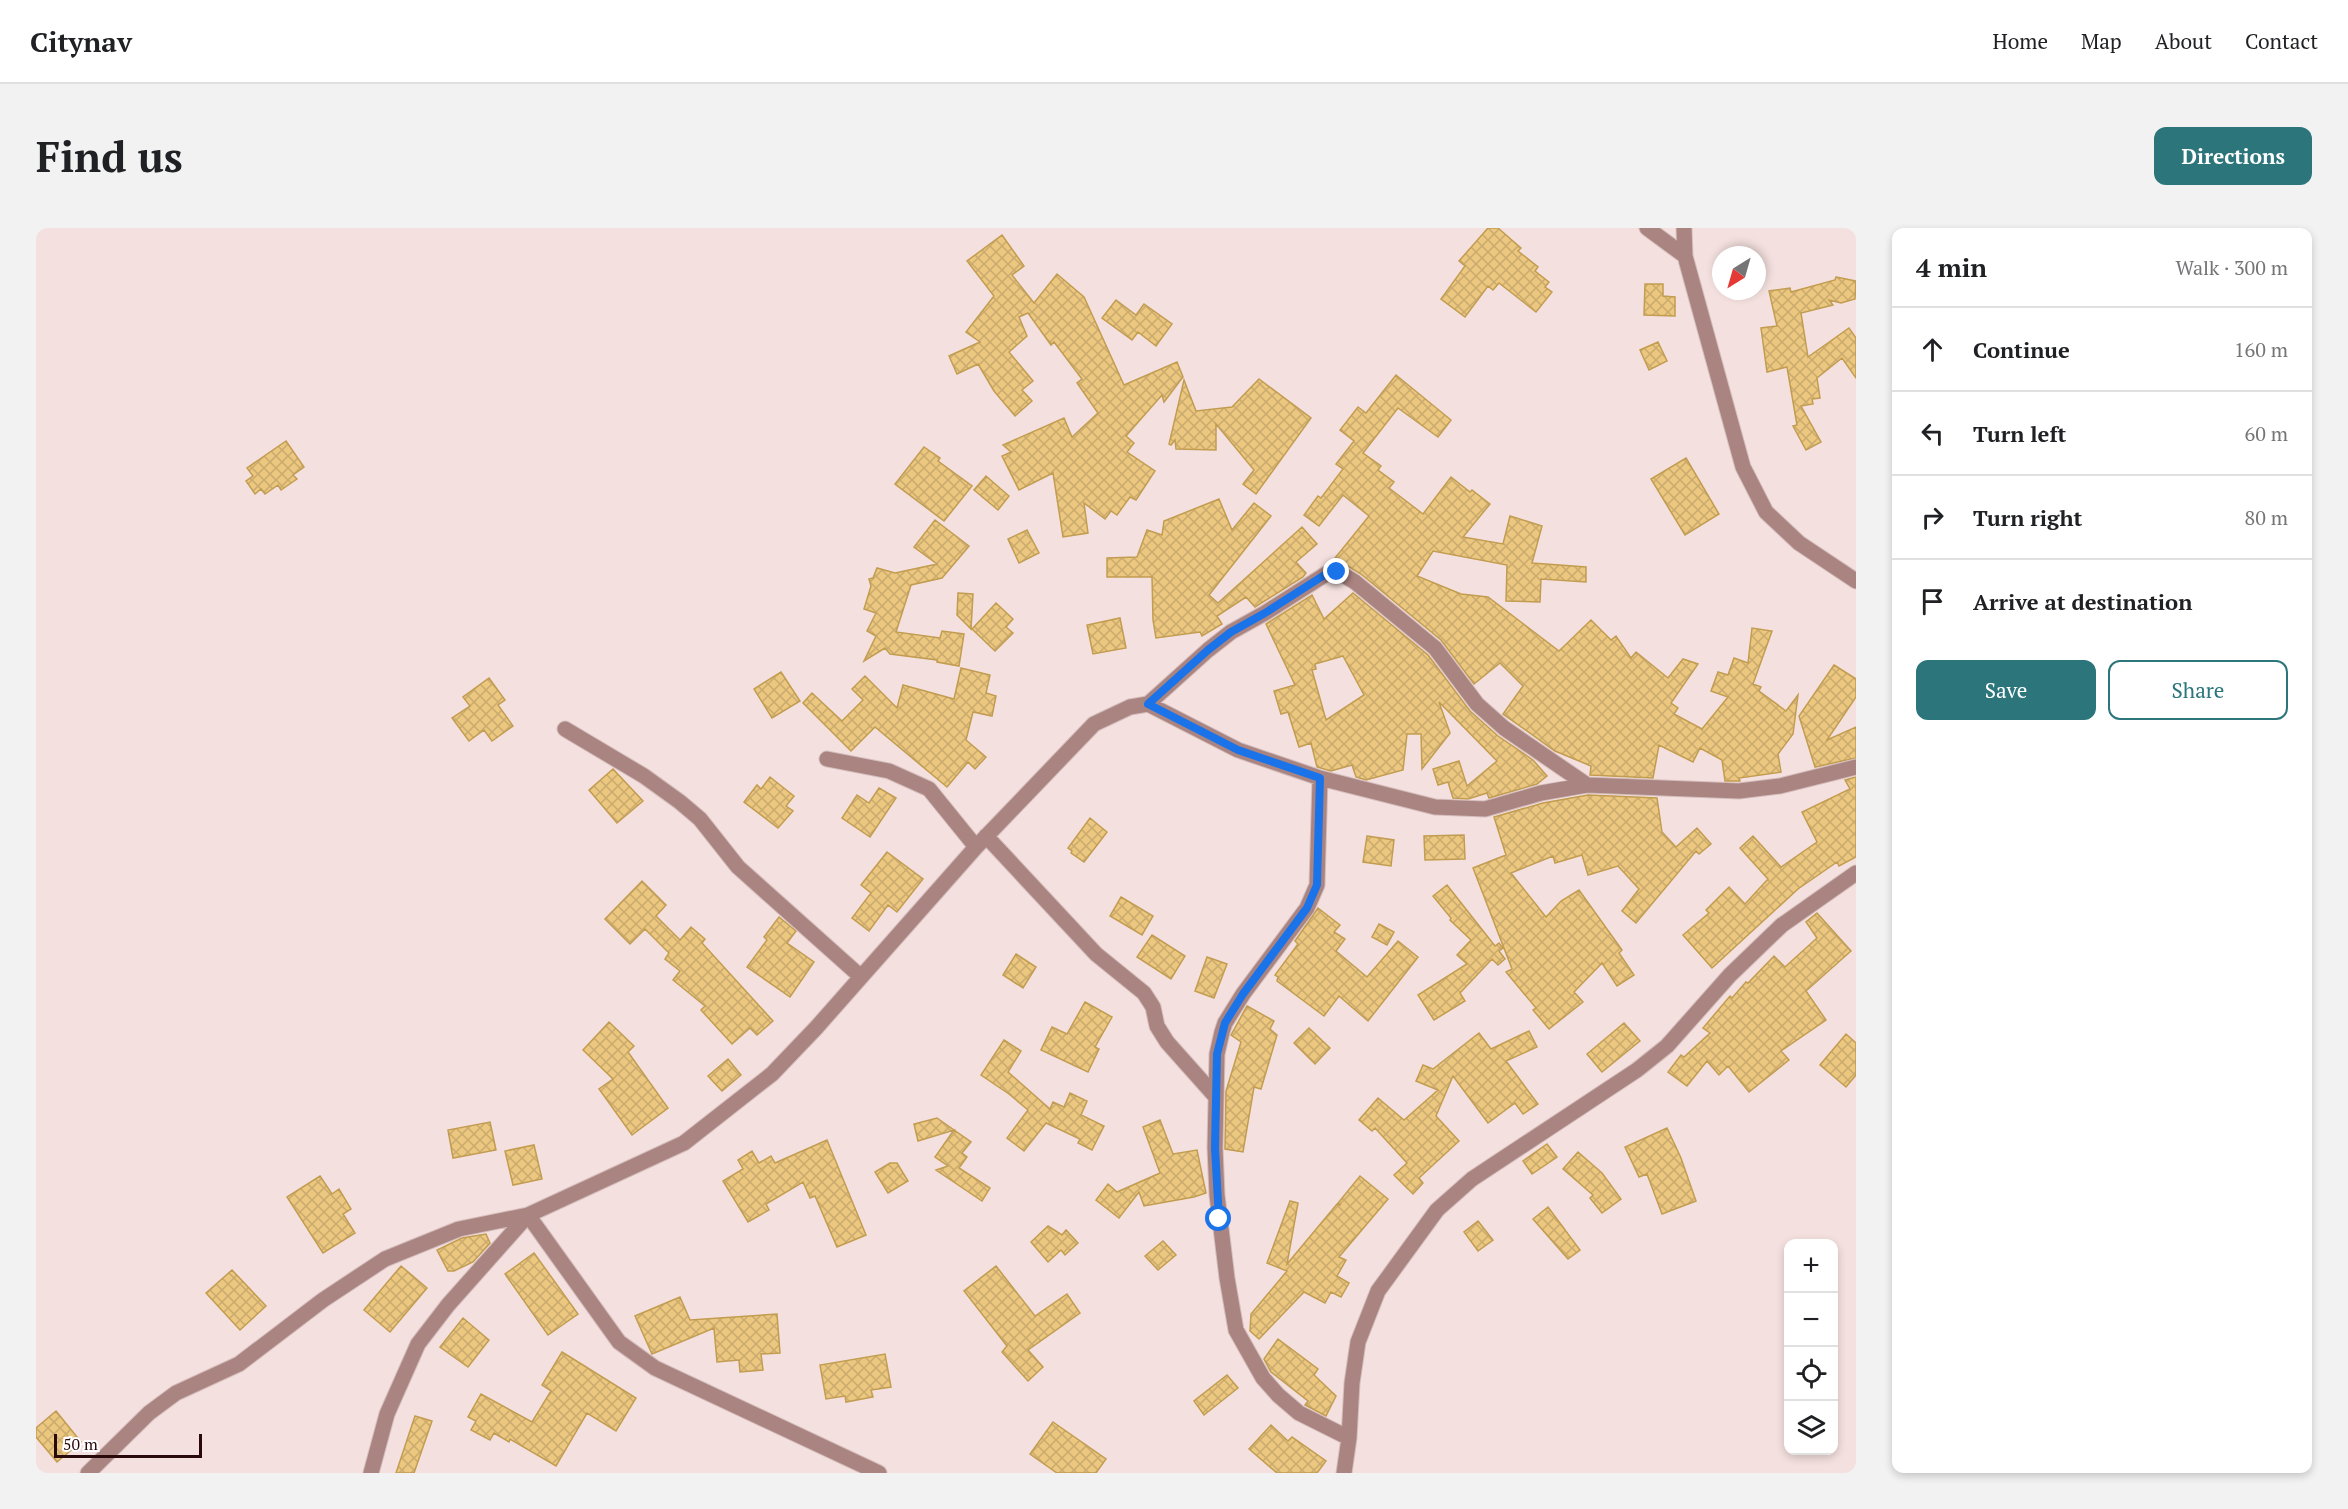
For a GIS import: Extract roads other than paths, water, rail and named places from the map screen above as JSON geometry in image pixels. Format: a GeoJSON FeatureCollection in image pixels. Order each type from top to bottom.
{"type":"FeatureCollection","features":[{"type":"Feature","properties":{"kind":"street"},"geometry":{"type":"LineString","coordinates":[[1647,228],[1685,256]]}},
{"type":"Feature","properties":{"kind":"street"},"geometry":{"type":"LineString","coordinates":[[1684,228],[1685,256],[1743,467],[1766,512],[1799,543],[1856,581]]}},
{"type":"Feature","properties":{"kind":"street"},"geometry":{"type":"LineString","coordinates":[[88,1473],[149,1413],[176,1393],[238,1364],[322,1300],[386,1259],[459,1229],[528,1215],[684,1143],[772,1074],[816,1028],[981,841],[1094,724],[1130,707],[1148,704],[1231,632],[1326,574],[1337,572],[1356,582],[1435,648],[1477,704],[1504,728],[1587,785]]}},
{"type":"Feature","properties":{"kind":"street"},"geometry":{"type":"LineString","coordinates":[[1148,704],[1238,750],[1320,778],[1435,807],[1485,809],[1541,793],[1587,785],[1739,790],[1780,786],[1856,767]]}},
{"type":"Feature","properties":{"kind":"street"},"geometry":{"type":"LineString","coordinates":[[565,729],[644,776],[680,802],[700,819],[738,867],[860,976]]}},
{"type":"Feature","properties":{"kind":"street"},"geometry":{"type":"LineString","coordinates":[[826,759],[889,771],[929,789],[1096,954],[1144,993],[1153,1007],[1157,1026],[1167,1042],[1216,1097]]}},
{"type":"Feature","properties":{"kind":"street"},"geometry":{"type":"LineString","coordinates":[[1320,778],[1317,885],[1307,908],[1243,994],[1225,1023],[1217,1054],[1215,1148],[1218,1211],[1236,1330],[1263,1378],[1278,1395],[1299,1413],[1349,1438]]}},
{"type":"Feature","properties":{"kind":"street"},"geometry":{"type":"LineString","coordinates":[[1344,1473],[1358,1342],[1378,1291],[1437,1210],[1472,1179],[1637,1070],[1667,1046],[1731,975],[1782,925],[1856,873]]}},
{"type":"Feature","properties":{"kind":"street"},"geometry":{"type":"LineString","coordinates":[[371,1473],[387,1414],[418,1344],[448,1305],[528,1215]]}},
{"type":"Feature","properties":{"kind":"street"},"geometry":{"type":"LineString","coordinates":[[528,1215],[619,1342],[655,1368],[879,1473]]}}]}
